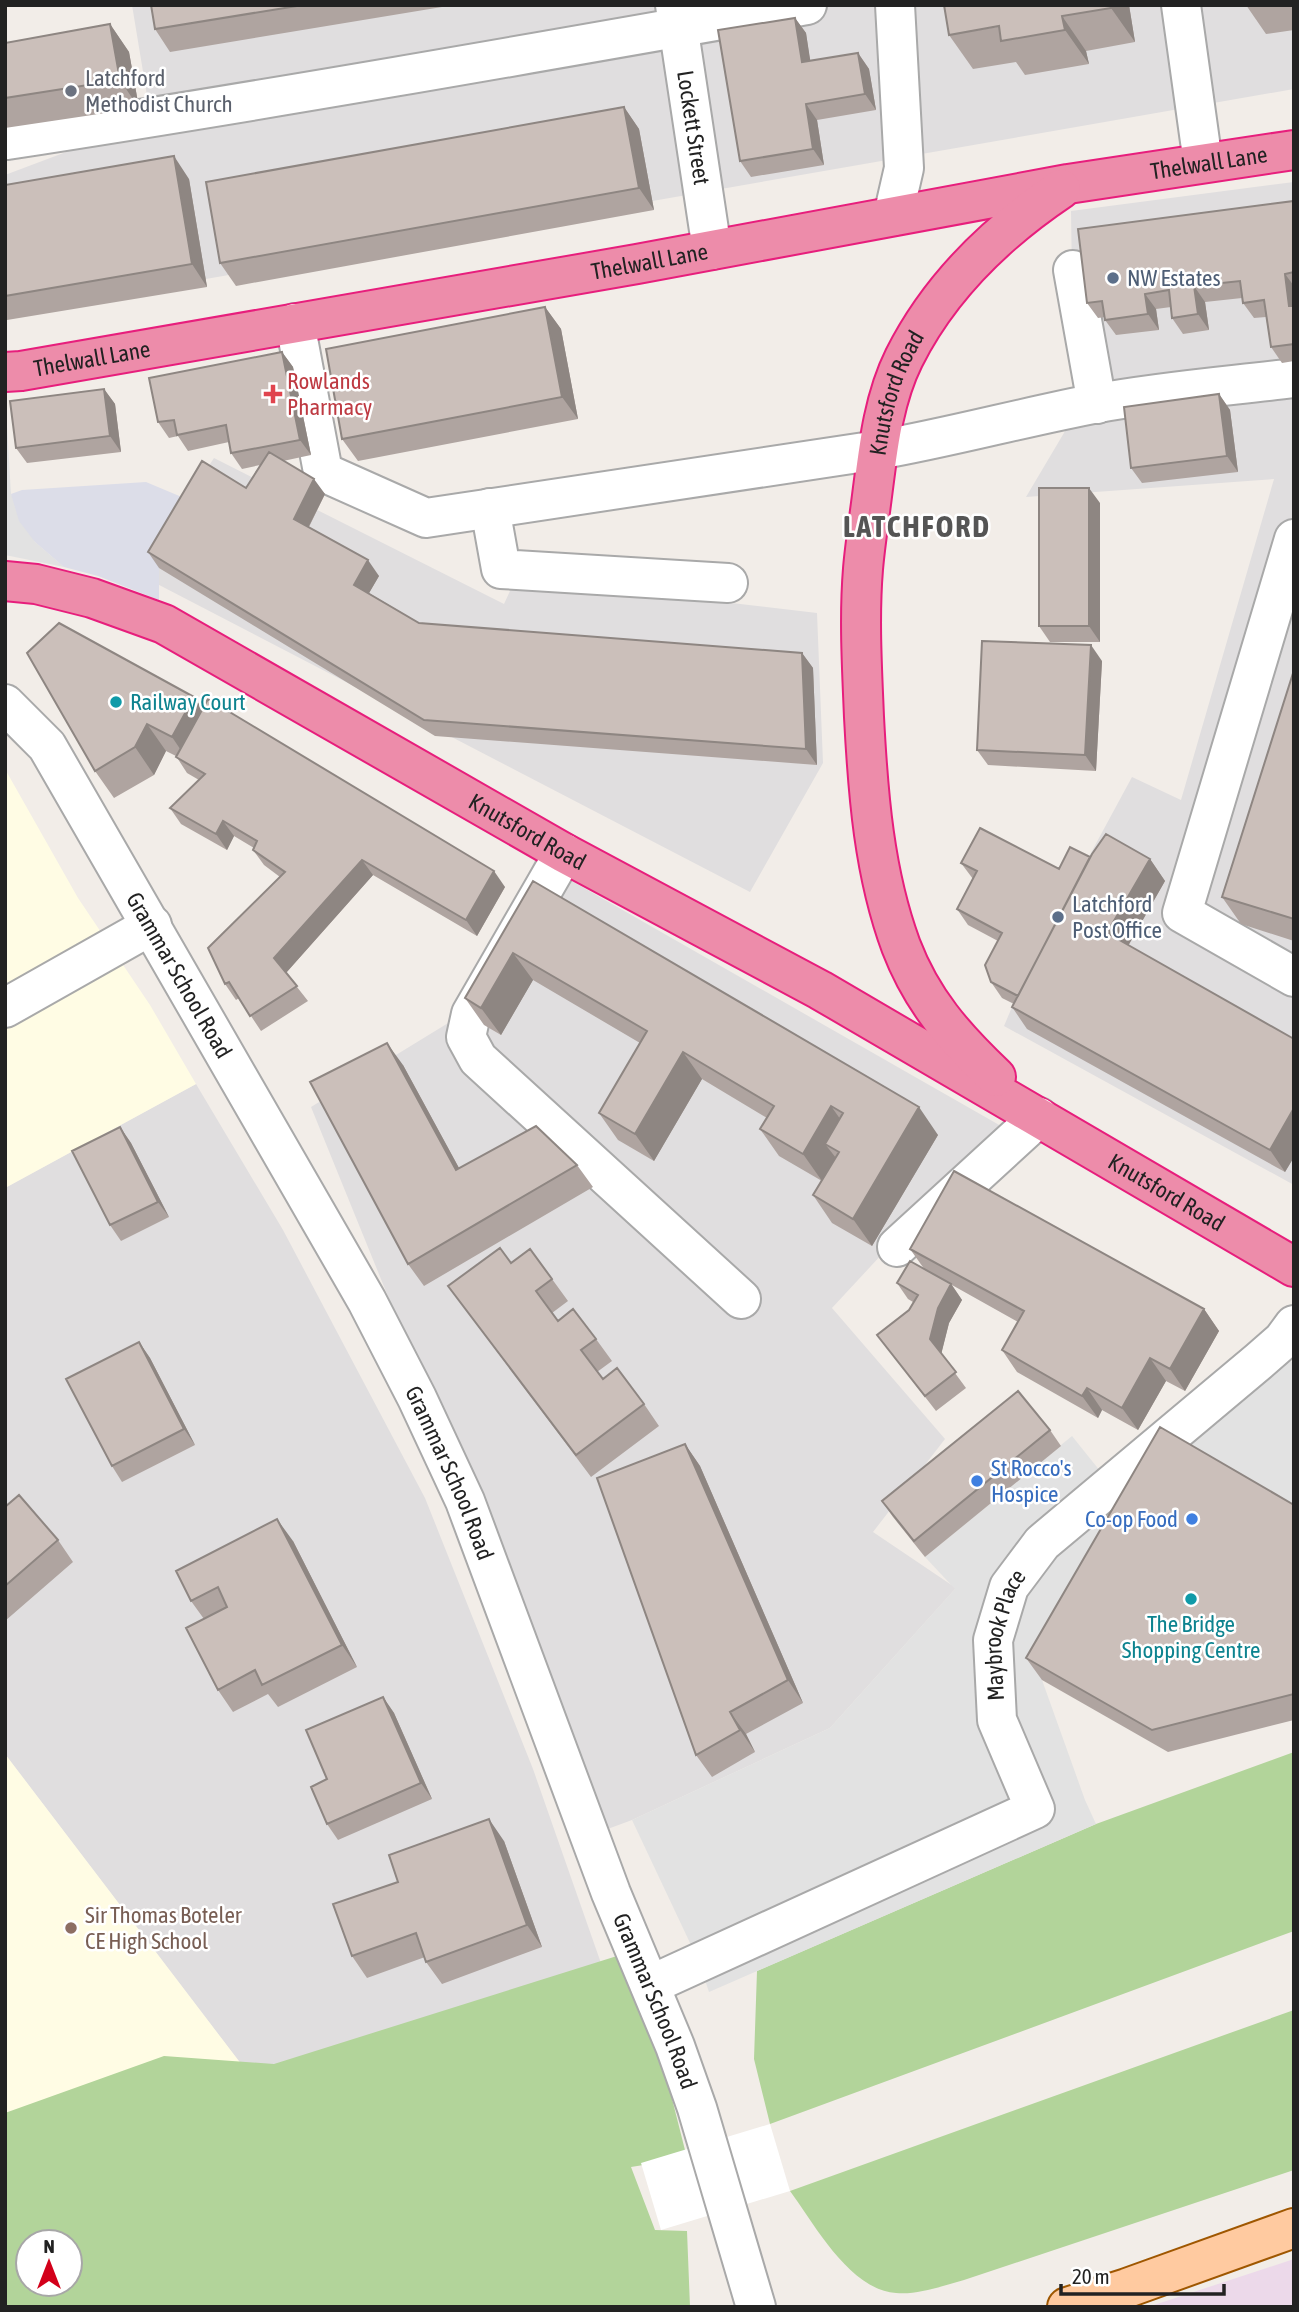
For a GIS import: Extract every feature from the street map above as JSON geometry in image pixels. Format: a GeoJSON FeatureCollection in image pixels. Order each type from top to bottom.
{"type":"FeatureCollection","features":[{"type":"Feature","properties":{"kind":"highway","name":"Thelwall Lane"},"geometry":{"type":"LineString","coordinates":[[5,372],[712,250],[1068,184],[1294,150]]}},
{"type":"Feature","properties":{"kind":"highway","name":"Knutsford Road"},"geometry":{"type":"LineString","coordinates":[[1039,1116],[964,1046],[926,1000],[901,946],[879,871],[867,775],[862,673],[863,570],[878,450],[888,404],[904,359],[932,309],[991,244],[1029,210],[1068,184]]}},
{"type":"Feature","properties":{"kind":"highway","name":"Knutsford Road"},"geometry":{"type":"LineString","coordinates":[[5,581],[36,584],[92,598],[164,624],[564,853],[820,990],[1294,1267]]}},
{"type":"Feature","properties":{"kind":"main road"},"geometry":{"type":"LineString","coordinates":[[1067,2307],[1131,2297],[1294,2228]]}},
{"type":"Feature","properties":{"kind":"street"},"geometry":{"type":"LineString","coordinates":[[7,141],[265,100],[676,17],[807,5]]}},
{"type":"Feature","properties":{"kind":"street"},"geometry":{"type":"LineString","coordinates":[[893,216],[904,168],[895,5]]}},
{"type":"Feature","properties":{"kind":"street"},"geometry":{"type":"LineString","coordinates":[[1181,5],[1203,163]]}},
{"type":"Feature","properties":{"kind":"street","name":"Lockett Street"},"geometry":{"type":"LineString","coordinates":[[676,17],[712,250]]}},
{"type":"Feature","properties":{"kind":"street"},"geometry":{"type":"LineString","coordinates":[[1073,270],[1097,404]]}},
{"type":"Feature","properties":{"kind":"street"},"geometry":{"type":"LineString","coordinates":[[295,323],[323,472],[426,518],[878,450],[1154,394],[1294,378]]}},
{"type":"Feature","properties":{"kind":"street"},"geometry":{"type":"LineString","coordinates":[[490,508],[500,569],[728,583]]}},
{"type":"Feature","properties":{"kind":"street"},"geometry":{"type":"LineString","coordinates":[[1294,539],[1182,913],[1294,977]]}},
{"type":"Feature","properties":{"kind":"street","name":"Grammar School Road"},"geometry":{"type":"LineString","coordinates":[[5,704],[47,746],[367,1301],[417,1398],[465,1501],[611,1893],[697,2108],[756,2307]]}},
{"type":"Feature","properties":{"kind":"street"},"geometry":{"type":"LineString","coordinates":[[564,853],[471,1014],[466,1037],[478,1059],[741,1299]]}},
{"type":"Feature","properties":{"kind":"street"},"geometry":{"type":"LineString","coordinates":[[5,1008],[152,925]]}},
{"type":"Feature","properties":{"kind":"street"},"geometry":{"type":"LineString","coordinates":[[897,1247],[1039,1116]]}},
{"type":"Feature","properties":{"kind":"street","name":"Maybrook Place"},"geometry":{"type":"LineString","coordinates":[[650,1985],[1035,1809],[997,1720],[992,1640],[1009,1587],[1042,1543],[1259,1361],[1283,1340],[1294,1325]]}},
{"type":"Feature","properties":{"kind":"shaded area"},"geometry":{"type":"Polygon","coordinates":[[[132,5],[1294,5],[1294,89],[5,314],[5,175],[151,120],[132,5]]]}},
{"type":"Feature","properties":{"kind":"shaded area"},"geometry":{"type":"Polygon","coordinates":[[[1294,182],[1294,1185],[1004,1026],[1073,886],[1132,777],[1181,800],[1274,479],[1026,497],[1074,416],[1071,211],[1294,182]]]}},
{"type":"Feature","properties":{"kind":"shaded area"},"geometry":{"type":"Polygon","coordinates":[[[5,426],[11,494],[35,542],[64,567],[5,555],[5,426]]]}},
{"type":"Feature","properties":{"kind":"shaded area"},"geometry":{"type":"Polygon","coordinates":[[[214,458],[504,604],[516,578],[817,613],[823,763],[750,892],[138,574],[214,458]]]}},
{"type":"Feature","properties":{"kind":"shaded area"},"geometry":{"type":"Polygon","coordinates":[[[146,482],[196,503],[159,568],[159,600],[98,576],[64,567],[35,542],[19,521],[11,494],[22,490],[146,482]]]}},
{"type":"Feature","properties":{"kind":"shaded area"},"geometry":{"type":"Polygon","coordinates":[[[5,769],[78,898],[150,1005],[196,1084],[5,1188],[5,769]]]}},
{"type":"Feature","properties":{"kind":"shaded area"},"geometry":{"type":"Polygon","coordinates":[[[535,860],[1001,1126],[832,1308],[945,1439],[873,1532],[956,1588],[830,1728],[605,1830],[311,1107],[458,1017],[535,860]]]}},
{"type":"Feature","properties":{"kind":"shaded area"},"geometry":{"type":"Polygon","coordinates":[[[196,1084],[283,1230],[425,1498],[533,1769],[616,2006],[270,2102],[5,1754],[5,1188],[196,1084]]]}},
{"type":"Feature","properties":{"kind":"shaded area"},"geometry":{"type":"Polygon","coordinates":[[[1284,1358],[1294,1363],[1294,1518],[1175,1449],[1284,1358]]]}},
{"type":"Feature","properties":{"kind":"shaded area"},"geometry":{"type":"Polygon","coordinates":[[[1072,1436],[1137,1517],[1042,1680],[1096,1824],[709,1992],[699,1962],[632,1820],[830,1728],[955,1589],[925,1557],[1072,1436]]]}},
{"type":"Feature","properties":{"kind":"shaded area","name":"Sir Thomas Boteler CE High School"},"geometry":{"type":"Polygon","coordinates":[[[5,1754],[270,2102],[5,2183],[5,1754]]]}},
{"type":"Feature","properties":{"kind":"shaded area"},"geometry":{"type":"Polygon","coordinates":[[[1294,2259],[1294,2307],[1148,2307],[1294,2259]]]}},
{"type":"Feature","properties":{"kind":"green space"},"geometry":{"type":"Polygon","coordinates":[[[1294,1752],[1294,1931],[770,2124],[754,2059],[757,1971],[1096,1824],[1294,1752]]]}},
{"type":"Feature","properties":{"kind":"green space"},"geometry":{"type":"Polygon","coordinates":[[[617,1956],[668,2083],[687,2158],[631,2167],[655,2230],[687,2231],[690,2307],[5,2307],[5,2113],[164,2056],[274,2064],[617,1956]]]}},
{"type":"Feature","properties":{"kind":"green space"},"geometry":{"type":"Polygon","coordinates":[[[1294,2010],[1294,2170],[964,2280],[913,2293],[879,2289],[864,2281],[835,2254],[790,2191],[1294,2010]]]}},
{"type":"Feature","properties":{"kind":"pier"},"geometry":{"type":"Polygon","coordinates":[[[770,2124],[790,2191],[661,2230],[641,2163],[770,2124]]]}},
{"type":"Feature","properties":{"kind":"building"},"geometry":{"type":"Polygon","coordinates":[[[151,5],[303,5],[155,29],[151,5]]]}},
{"type":"Feature","properties":{"kind":"building"},"geometry":{"type":"Polygon","coordinates":[[[944,5],[1110,5],[1111,8],[1062,16],[1065,30],[1001,41],[999,26],[949,35],[944,5]]]}},
{"type":"Feature","properties":{"kind":"building"},"geometry":{"type":"Polygon","coordinates":[[[795,18],[802,62],[858,53],[865,94],[806,104],[813,149],[740,161],[718,30],[795,18]]]}},
{"type":"Feature","properties":{"kind":"building"},"geometry":{"type":"Polygon","coordinates":[[[110,24],[120,80],[5,98],[5,43],[110,24]]]}},
{"type":"Feature","properties":{"kind":"building"},"geometry":{"type":"Polygon","coordinates":[[[624,107],[639,188],[220,263],[206,182],[624,107]]]}},
{"type":"Feature","properties":{"kind":"building"},"geometry":{"type":"Polygon","coordinates":[[[174,156],[192,264],[5,296],[5,185],[174,156]]]}},
{"type":"Feature","properties":{"kind":"building"},"geometry":{"type":"Polygon","coordinates":[[[1294,201],[1294,272],[1285,274],[1289,306],[1294,306],[1294,344],[1271,347],[1264,300],[1243,303],[1240,281],[1194,286],[1198,314],[1172,318],[1169,290],[1145,294],[1148,314],[1105,320],[1102,301],[1087,303],[1078,229],[1294,201]]]}},
{"type":"Feature","properties":{"kind":"building"},"geometry":{"type":"Polygon","coordinates":[[[545,307],[562,397],[342,439],[326,349],[545,307]]]}},
{"type":"Feature","properties":{"kind":"building"},"geometry":{"type":"Polygon","coordinates":[[[282,352],[300,440],[231,453],[226,425],[177,435],[174,420],[158,422],[149,378],[282,352]]]}},
{"type":"Feature","properties":{"kind":"building"},"geometry":{"type":"Polygon","coordinates":[[[104,389],[110,436],[16,448],[10,401],[104,389]]]}},
{"type":"Feature","properties":{"kind":"building"},"geometry":{"type":"Polygon","coordinates":[[[1219,394],[1227,456],[1131,468],[1124,407],[1219,394]]]}},
{"type":"Feature","properties":{"kind":"building"},"geometry":{"type":"Polygon","coordinates":[[[269,452],[314,479],[294,519],[368,560],[354,585],[419,623],[802,653],[806,749],[424,720],[148,552],[202,461],[246,488],[269,452]]]}},
{"type":"Feature","properties":{"kind":"building"},"geometry":{"type":"Polygon","coordinates":[[[1039,488],[1089,488],[1089,626],[1039,626],[1039,488]]]}},
{"type":"Feature","properties":{"kind":"building","name":"Railway Court"},"geometry":{"type":"Polygon","coordinates":[[[59,623],[194,697],[172,737],[147,724],[135,747],[95,771],[27,653],[59,623]]]}},
{"type":"Feature","properties":{"kind":"building"},"geometry":{"type":"Polygon","coordinates":[[[982,641],[1091,645],[1085,755],[977,750],[982,641]]]}},
{"type":"Feature","properties":{"kind":"building"},"geometry":{"type":"Polygon","coordinates":[[[1294,670],[1294,919],[1222,897],[1294,670]]]}},
{"type":"Feature","properties":{"kind":"building"},"geometry":{"type":"Polygon","coordinates":[[[208,699],[494,871],[466,920],[362,860],[274,958],[297,986],[250,1016],[229,982],[225,984],[208,948],[285,872],[253,850],[257,841],[223,821],[216,834],[170,808],[205,774],[176,757],[208,699]]]}},
{"type":"Feature","properties":{"kind":"building"},"geometry":{"type":"Polygon","coordinates":[[[980,828],[1059,869],[1070,847],[1090,857],[1018,996],[991,982],[985,965],[1002,933],[957,909],[977,871],[961,863],[980,828]]]}},
{"type":"Feature","properties":{"kind":"building"},"geometry":{"type":"Polygon","coordinates":[[[1106,834],[1150,859],[1107,933],[1294,1039],[1294,1108],[1270,1150],[1012,1007],[1092,854],[1106,834]]]}},
{"type":"Feature","properties":{"kind":"building"},"geometry":{"type":"Polygon","coordinates":[[[533,881],[919,1107],[853,1219],[813,1195],[839,1152],[825,1144],[843,1113],[831,1106],[803,1154],[760,1129],[774,1106],[683,1052],[635,1134],[599,1113],[647,1031],[513,953],[481,1008],[465,998],[533,881]]]}},
{"type":"Feature","properties":{"kind":"building"},"geometry":{"type":"Polygon","coordinates":[[[387,1043],[456,1170],[536,1126],[577,1165],[408,1264],[310,1082],[387,1043]]]}},
{"type":"Feature","properties":{"kind":"building"},"geometry":{"type":"Polygon","coordinates":[[[120,1127],[158,1202],[110,1225],[72,1151],[120,1127]]]}},
{"type":"Feature","properties":{"kind":"building"},"geometry":{"type":"Polygon","coordinates":[[[954,1171],[1204,1309],[1170,1369],[1150,1358],[1122,1408],[1087,1388],[1082,1396],[1002,1350],[1024,1311],[910,1249],[954,1171]]]}},
{"type":"Feature","properties":{"kind":"building"},"geometry":{"type":"Polygon","coordinates":[[[500,1248],[511,1263],[530,1249],[552,1279],[536,1291],[558,1321],[573,1309],[596,1339],[581,1350],[603,1379],[617,1368],[644,1404],[576,1455],[448,1286],[500,1248]]]}},
{"type":"Feature","properties":{"kind":"building"},"geometry":{"type":"Polygon","coordinates":[[[910,1261],[951,1284],[938,1308],[930,1339],[956,1372],[925,1396],[877,1335],[909,1310],[918,1295],[897,1283],[910,1261]]]}},
{"type":"Feature","properties":{"kind":"building"},"geometry":{"type":"Polygon","coordinates":[[[139,1342],[184,1429],[112,1466],[66,1379],[139,1342]]]}},
{"type":"Feature","properties":{"kind":"building","name":"St Rocco's Hospice"},"geometry":{"type":"Polygon","coordinates":[[[1018,1391],[1050,1430],[914,1541],[882,1501],[1018,1391]]]}},
{"type":"Feature","properties":{"kind":"building","name":"The Bridge Shopping Centre"},"geometry":{"type":"Polygon","coordinates":[[[1160,1427],[1294,1505],[1294,1694],[1152,1730],[1026,1658],[1160,1427]]]}},
{"type":"Feature","properties":{"kind":"building"},"geometry":{"type":"Polygon","coordinates":[[[685,1444],[788,1680],[730,1712],[740,1730],[696,1755],[597,1478],[685,1444]]]}},
{"type":"Feature","properties":{"kind":"building"},"geometry":{"type":"Polygon","coordinates":[[[19,1495],[58,1540],[5,1586],[5,1507],[19,1495]]]}},
{"type":"Feature","properties":{"kind":"building"},"geometry":{"type":"Polygon","coordinates":[[[277,1519],[342,1645],[262,1685],[255,1670],[218,1690],[186,1628],[227,1607],[218,1587],[191,1601],[176,1571],[277,1519]]]}},
{"type":"Feature","properties":{"kind":"building"},"geometry":{"type":"Polygon","coordinates":[[[383,1697],[421,1783],[327,1824],[311,1787],[327,1779],[306,1730],[383,1697]]]}},
{"type":"Feature","properties":{"kind":"building"},"geometry":{"type":"Polygon","coordinates":[[[489,1819],[527,1925],[426,1962],[416,1933],[352,1956],[333,1904],[398,1882],[389,1855],[489,1819]]]}},
{"type":"Feature","properties":{"kind":"place","name":"Latchford Methodist Church"},"geometry":{"type":"Point","coordinates":[71,91]}},
{"type":"Feature","properties":{"kind":"place","name":"NW Estates"},"geometry":{"type":"Point","coordinates":[1113,278]}},
{"type":"Feature","properties":{"kind":"place","name":"Rowlands Pharmacy"},"geometry":{"type":"Point","coordinates":[273,394]}},
{"type":"Feature","properties":{"kind":"place","name":"Railway Court"},"geometry":{"type":"Point","coordinates":[116,702]}},
{"type":"Feature","properties":{"kind":"place","name":"Latchford Post Office"},"geometry":{"type":"Point","coordinates":[1058,917]}},
{"type":"Feature","properties":{"kind":"place","name":"St Rocco's Hospice"},"geometry":{"type":"Point","coordinates":[977,1481]}},
{"type":"Feature","properties":{"kind":"place","name":"Co-op Food"},"geometry":{"type":"Point","coordinates":[1192,1519]}},
{"type":"Feature","properties":{"kind":"place","name":"The Bridge Shopping Centre"},"geometry":{"type":"Point","coordinates":[1191,1599]}},
{"type":"Feature","properties":{"kind":"place","name":"Sir Thomas Boteler CE High School"},"geometry":{"type":"Point","coordinates":[71,1928]}},
{"type":"Feature","properties":{"kind":"district","name":"LATCHFORD"},"geometry":{"type":"Point","coordinates":[917,526]}}]}
